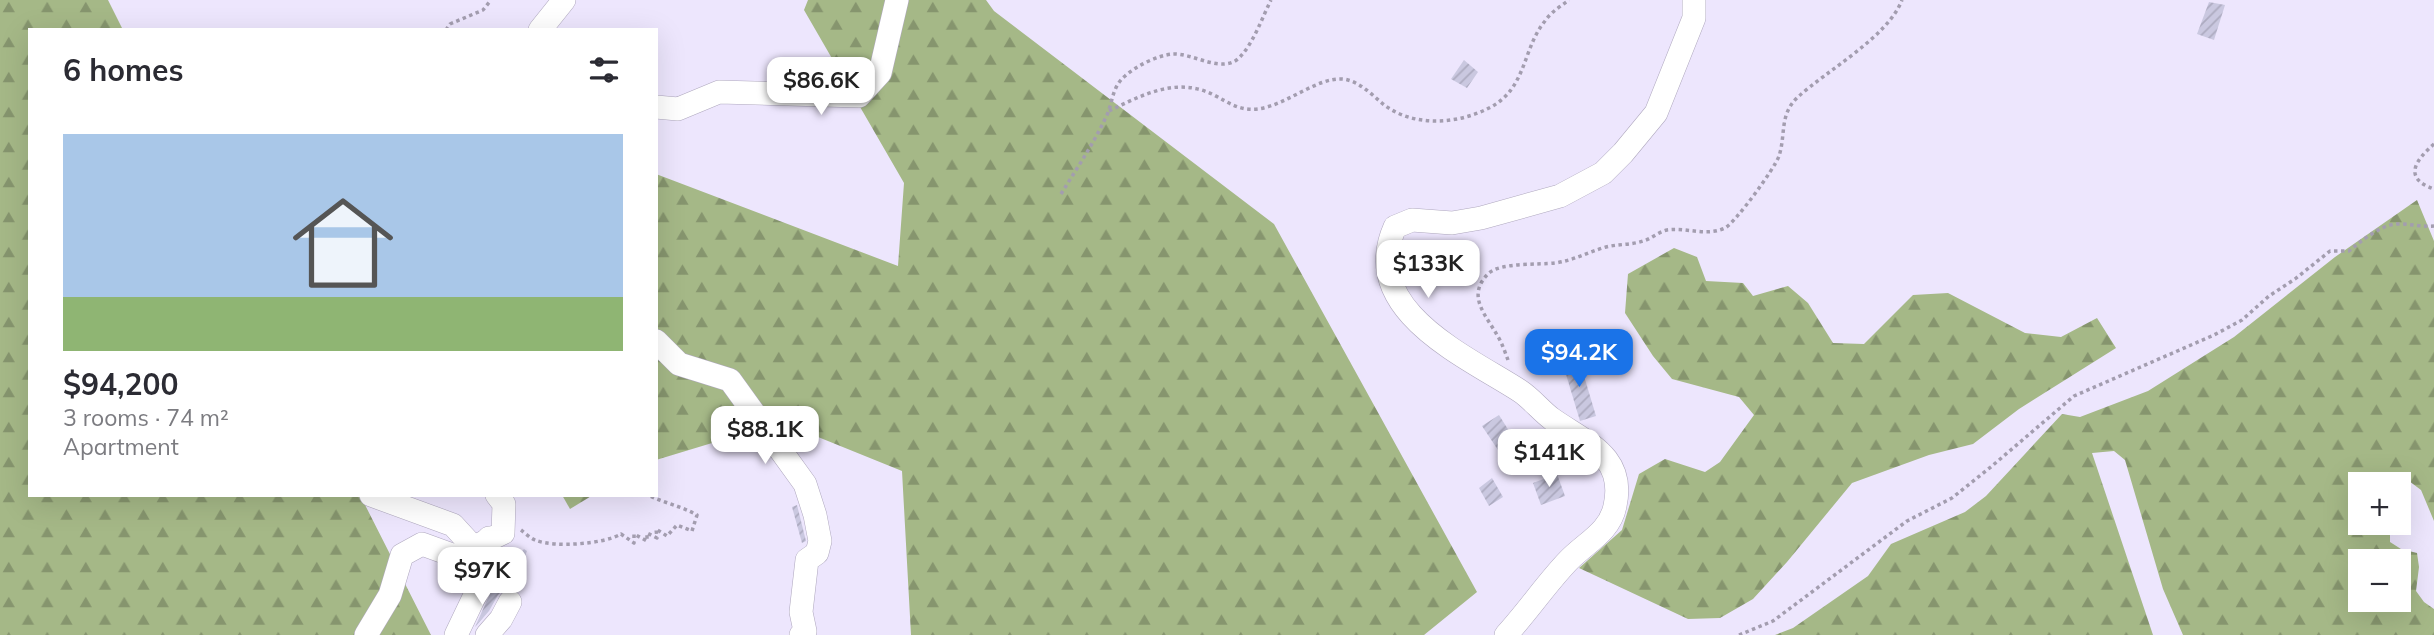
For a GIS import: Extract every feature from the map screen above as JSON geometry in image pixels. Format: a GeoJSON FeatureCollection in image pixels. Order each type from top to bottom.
{"type":"FeatureCollection","features":[{"type":"Feature","properties":{"kind":"street"},"geometry":{"type":"LineString","coordinates":[[542,28],[564,0]]}},
{"type":"Feature","properties":{"kind":"street"},"geometry":{"type":"LineString","coordinates":[[658,107],[678,109],[719,92],[859,96],[880,73],[897,0]]}},
{"type":"Feature","properties":{"kind":"street"},"geometry":{"type":"LineString","coordinates":[[1506,635],[1568,561],[1610,521],[1618,483],[1611,463],[1595,447],[1549,417],[1524,393],[1434,338],[1406,308],[1392,286],[1387,266],[1388,242],[1395,227],[1412,220],[1452,223],[1481,218],[1560,196],[1603,173],[1656,113],[1694,19],[1694,0]]}},
{"type":"Feature","properties":{"kind":"street"},"geometry":{"type":"LineString","coordinates":[[658,343],[679,364],[730,380],[805,484],[820,541],[817,553],[807,560],[801,612],[805,631],[802,635]]}},
{"type":"Feature","properties":{"kind":"street"},"geometry":{"type":"LineString","coordinates":[[376,497],[489,540]]}},
{"type":"Feature","properties":{"kind":"street"},"geometry":{"type":"LineString","coordinates":[[456,635],[478,589],[489,540],[504,504],[499,497]]}},
{"type":"Feature","properties":{"kind":"street"},"geometry":{"type":"LineString","coordinates":[[366,635],[390,595],[402,555],[422,544],[455,556],[489,540]]}},
{"type":"Feature","properties":{"kind":"street"},"geometry":{"type":"LineString","coordinates":[[487,635],[501,619],[510,602]]}},
{"type":"Feature","properties":{"kind":"path"},"geometry":{"type":"LineString","coordinates":[[447,28],[450,24],[483,10],[491,0]]}},
{"type":"Feature","properties":{"kind":"path"},"geometry":{"type":"LineString","coordinates":[[1061,194],[1109,111],[1115,87],[1126,75],[1154,59],[1170,54],[1183,54],[1221,65],[1231,63],[1239,58],[1247,47],[1271,0]]}},
{"type":"Feature","properties":{"kind":"path"},"geometry":{"type":"LineString","coordinates":[[1109,111],[1142,94],[1174,86],[1204,91],[1231,106],[1257,109],[1278,104],[1320,83],[1341,79],[1360,85],[1397,113],[1436,122],[1449,121],[1488,109],[1507,95],[1515,85],[1545,20],[1569,0]]}},
{"type":"Feature","properties":{"kind":"path"},"geometry":{"type":"LineString","coordinates":[[1524,393],[1497,334],[1480,306],[1478,296],[1487,275],[1494,269],[1506,266],[1536,265],[1581,258],[1604,247],[1642,242],[1665,231],[1701,233],[1727,227],[1772,172],[1779,155],[1784,119],[1790,106],[1843,64],[1890,20],[1902,0]]}},
{"type":"Feature","properties":{"kind":"path"},"geometry":{"type":"LineString","coordinates":[[2434,144],[2420,156],[2414,173],[2419,181],[2434,189]]}},
{"type":"Feature","properties":{"kind":"path"},"geometry":{"type":"LineString","coordinates":[[1740,635],[1773,621],[1907,521],[1951,498],[2074,396],[2242,320],[2269,296],[2330,251],[2350,251],[2364,237],[2396,223],[2419,227],[2434,226]]}},
{"type":"Feature","properties":{"kind":"path"},"geometry":{"type":"LineString","coordinates":[[510,602],[524,566],[489,540],[517,527],[534,540],[553,543],[611,540],[621,534],[634,543],[634,534],[647,541],[647,533],[657,538],[656,529],[667,536],[677,525],[692,531],[696,515],[680,506],[652,497]]}},
{"type":"Feature","properties":{"kind":"green space"},"geometry":{"type":"Polygon","coordinates":[[[0,0],[108,0],[122,28],[28,28],[28,497],[361,497],[431,635],[0,635],[0,0]]]}},
{"type":"Feature","properties":{"kind":"green space"},"geometry":{"type":"Polygon","coordinates":[[[808,0],[986,0],[994,11],[1274,224],[1477,592],[1424,635],[911,635],[902,471],[781,422],[658,459],[658,175],[898,266],[904,183],[804,10],[808,0]]]}},
{"type":"Feature","properties":{"kind":"green space"},"geometry":{"type":"Polygon","coordinates":[[[2417,200],[2434,241],[2434,521],[2421,490],[2411,482],[2411,472],[2348,472],[2348,535],[2390,535],[2390,542],[2401,549],[2348,549],[2348,612],[2411,612],[2411,552],[2417,553],[2419,567],[2416,591],[2424,602],[2434,609],[2434,635],[2183,635],[2163,589],[2125,460],[2114,451],[2092,453],[2153,635],[1775,635],[1793,628],[1868,576],[1891,544],[1965,512],[1986,496],[2062,414],[2080,417],[2148,391],[2234,337],[2335,257],[2417,200]]]}},
{"type":"Feature","properties":{"kind":"green space"},"geometry":{"type":"Polygon","coordinates":[[[1674,248],[1697,257],[1706,281],[1743,283],[1753,296],[1788,286],[1808,303],[1833,343],[1864,344],[1913,295],[1948,293],[2025,333],[2061,337],[2097,318],[2116,348],[2019,409],[1973,444],[1929,455],[1852,483],[1753,599],[1720,618],[1688,619],[1579,568],[1622,530],[1639,474],[1665,459],[1705,472],[1720,462],[1754,415],[1739,397],[1672,379],[1653,356],[1625,313],[1628,274],[1674,248]]]}},
{"type":"Feature","properties":{"kind":"green space"},"geometry":{"type":"Polygon","coordinates":[[[563,497],[590,497],[570,509],[563,497]]]}},
{"type":"Feature","properties":{"kind":"building"},"geometry":{"type":"Polygon","coordinates":[[[2209,2],[2225,5],[2214,40],[2197,34],[2209,2]]]}},
{"type":"Feature","properties":{"kind":"building"},"geometry":{"type":"Polygon","coordinates":[[[1464,60],[1478,72],[1467,88],[1451,79],[1464,60]]]}},
{"type":"Feature","properties":{"kind":"building"},"geometry":{"type":"Polygon","coordinates":[[[1578,356],[1596,416],[1580,421],[1562,361],[1578,356]]]}},
{"type":"Feature","properties":{"kind":"building"},"geometry":{"type":"Polygon","coordinates":[[[1499,415],[1514,439],[1498,450],[1482,426],[1499,415]]]}},
{"type":"Feature","properties":{"kind":"building"},"geometry":{"type":"Polygon","coordinates":[[[1557,474],[1565,496],[1541,505],[1533,483],[1557,474]]]}},
{"type":"Feature","properties":{"kind":"building"},"geometry":{"type":"Polygon","coordinates":[[[1492,478],[1503,497],[1489,506],[1479,488],[1492,478]]]}},
{"type":"Feature","properties":{"kind":"building"},"geometry":{"type":"Polygon","coordinates":[[[797,505],[806,541],[802,543],[792,507],[797,505]]]}},
{"type":"Feature","properties":{"kind":"building"},"geometry":{"type":"Polygon","coordinates":[[[524,549],[527,551],[511,588],[498,595],[475,627],[493,587],[524,549]]]}}]}
